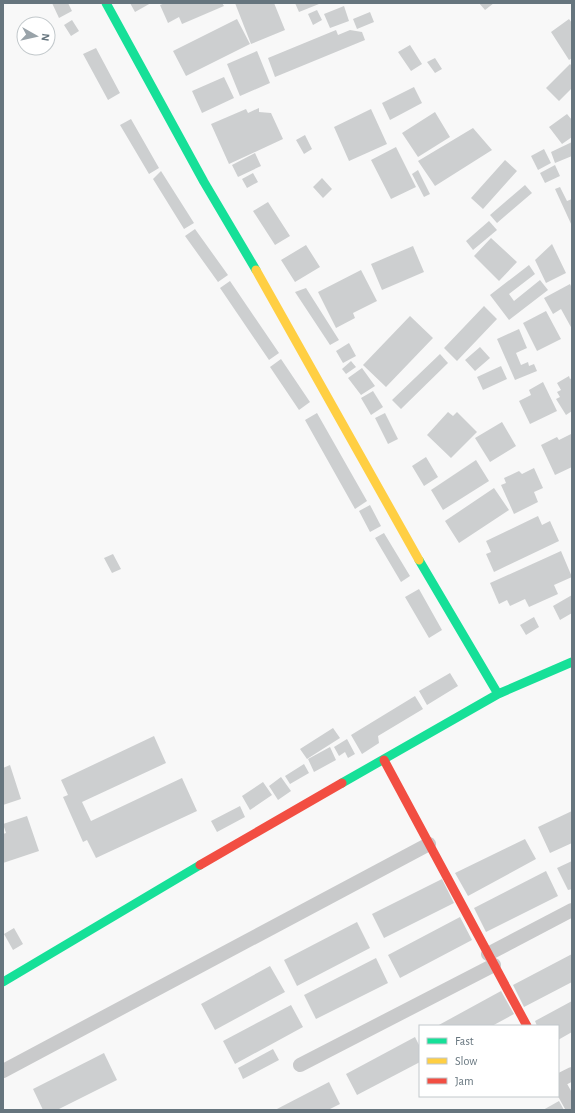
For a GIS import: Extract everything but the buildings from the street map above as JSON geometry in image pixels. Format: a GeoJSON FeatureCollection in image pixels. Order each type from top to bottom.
{"type":"FeatureCollection","features":[{"type":"Feature","properties":{"kind":"street"},"geometry":{"type":"LineString","coordinates":[[106,3],[204,182],[272,297],[413,550],[498,694]]}},
{"type":"Feature","properties":{"kind":"street"},"geometry":{"type":"LineString","coordinates":[[3,982],[261,829],[498,694],[572,662]]}},
{"type":"Feature","properties":{"kind":"street"},"geometry":{"type":"LineString","coordinates":[[384,760],[526,1025]]}},
{"type":"Feature","properties":{"kind":"street"},"geometry":{"type":"LineString","coordinates":[[3,1070],[429,844]]}},
{"type":"Feature","properties":{"kind":"street"},"geometry":{"type":"LineString","coordinates":[[300,1065],[491,960],[572,910]]}},
{"type":"Feature","properties":{"kind":"street"},"geometry":{"type":"LineString","coordinates":[[559,1081],[572,1074]]}},
{"type":"Feature","properties":{"kind":"street"},"geometry":{"type":"LineString","coordinates":[[559,1084],[572,1107]]}},
{"type":"Feature","properties":{"kind":"traffic: fast"},"geometry":{"type":"LineString","coordinates":[[106,3],[204,182],[256,270]]}},
{"type":"Feature","properties":{"kind":"traffic: fast"},"geometry":{"type":"LineString","coordinates":[[419,560],[498,694]]}},
{"type":"Feature","properties":{"kind":"traffic: fast"},"geometry":{"type":"LineString","coordinates":[[342,783],[498,694],[572,662]]}},
{"type":"Feature","properties":{"kind":"traffic: fast"},"geometry":{"type":"LineString","coordinates":[[3,982],[200,865]]}},
{"type":"Feature","properties":{"kind":"traffic: slow"},"geometry":{"type":"LineString","coordinates":[[256,270],[419,560]]}},
{"type":"Feature","properties":{"kind":"traffic: jam"},"geometry":{"type":"LineString","coordinates":[[384,760],[526,1025]]}},
{"type":"Feature","properties":{"kind":"traffic: jam"},"geometry":{"type":"LineString","coordinates":[[200,865],[342,783]]}}]}
